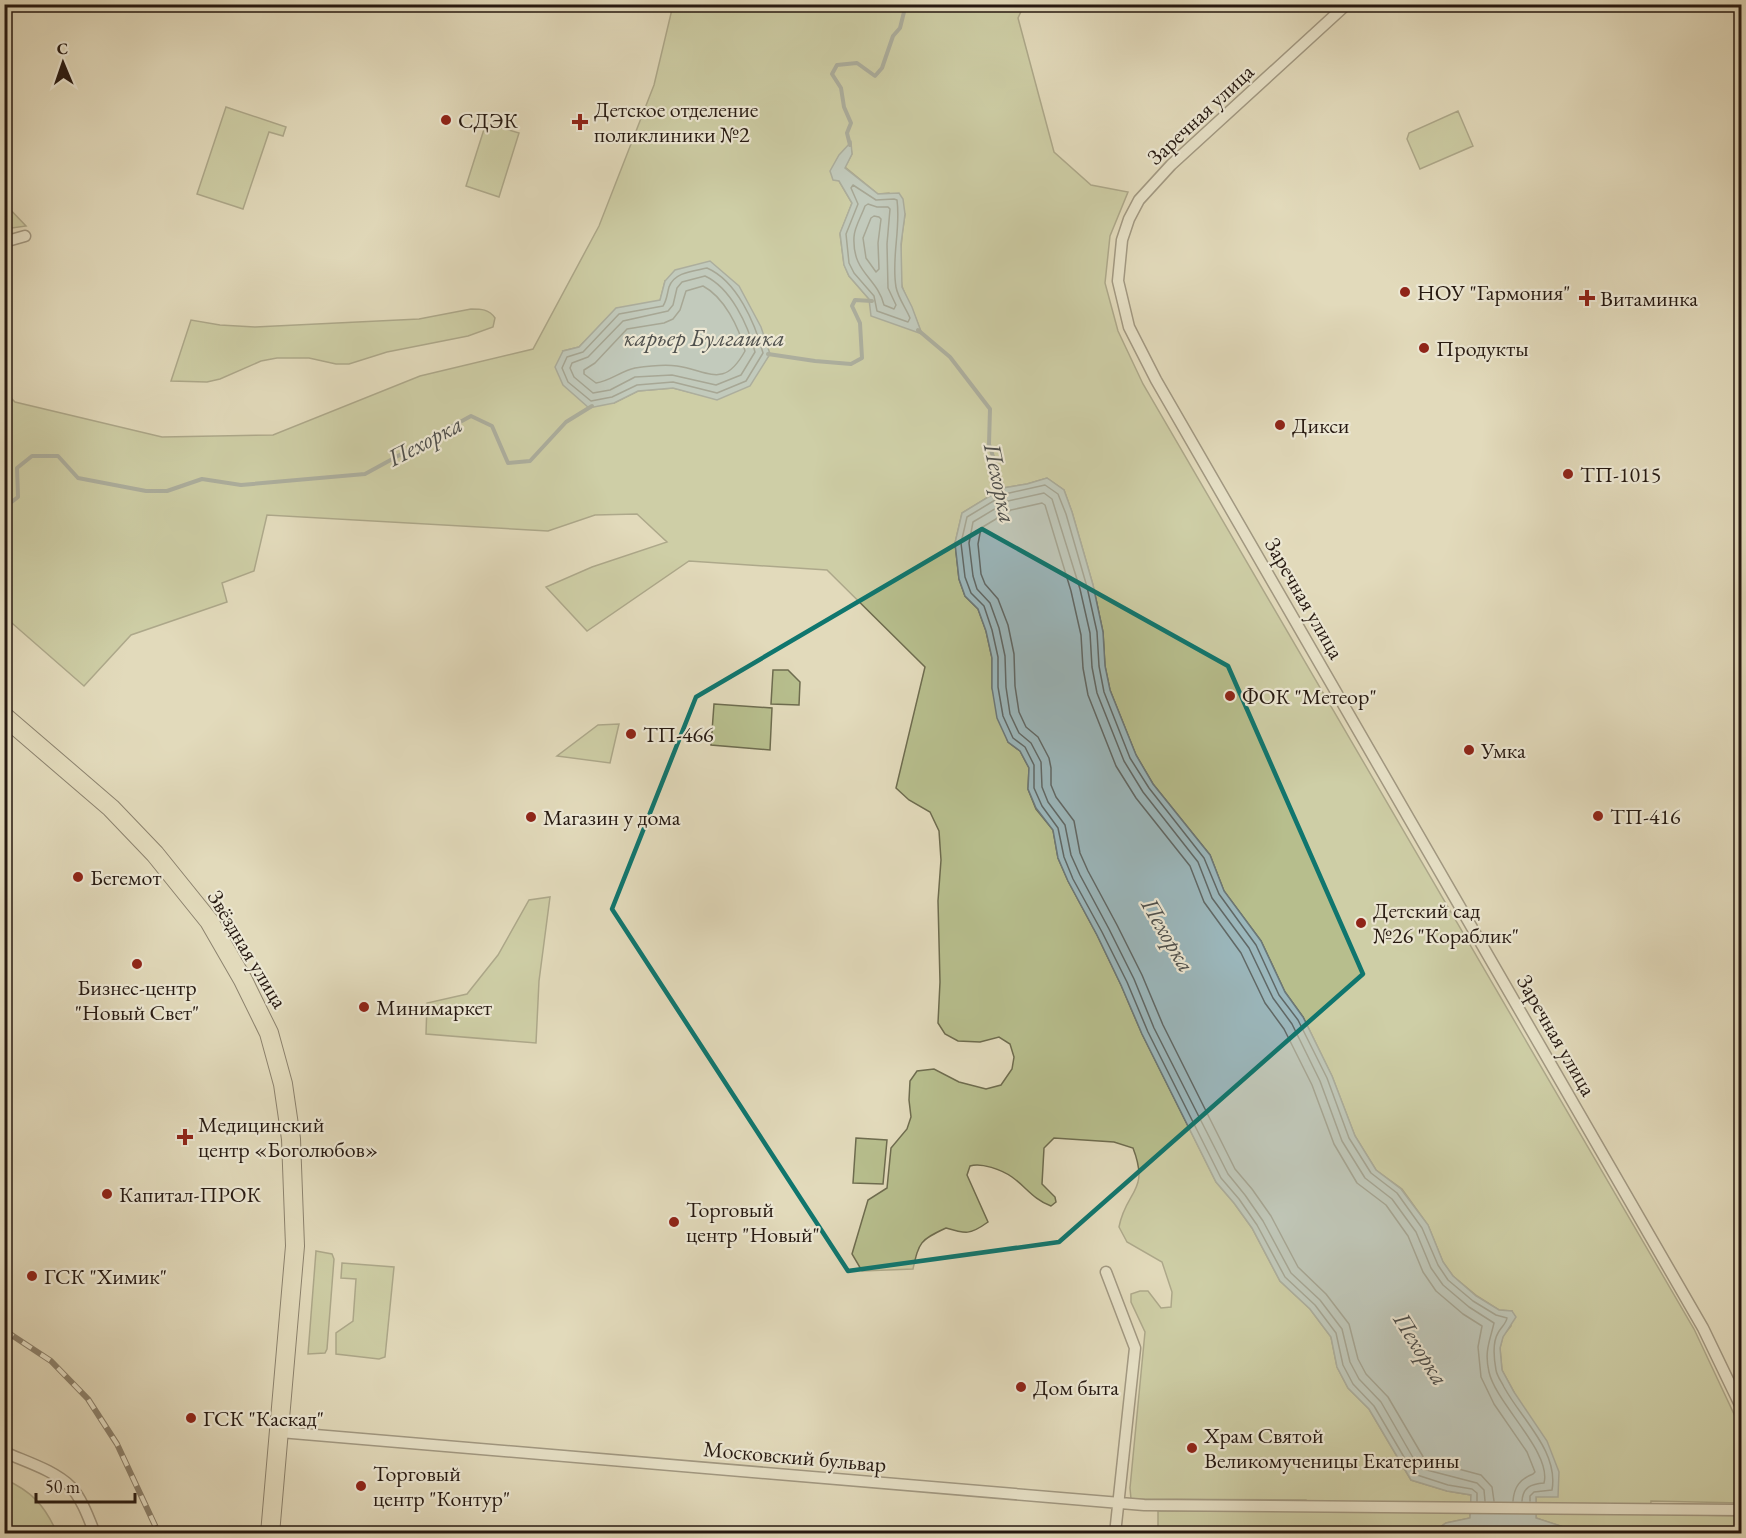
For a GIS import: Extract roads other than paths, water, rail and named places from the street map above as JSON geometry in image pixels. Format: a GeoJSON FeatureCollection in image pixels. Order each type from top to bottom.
{"type":"FeatureCollection","features":[{"type":"Feature","properties":{"kind":"main road","name":"Звёздная улица"},"geometry":{"type":"LineString","coordinates":[[4,716],[111,808],[155,854],[209,921],[265,1023],[283,1084],[291,1139],[295,1246],[270,1533]]}},
{"type":"Feature","properties":{"kind":"street","name":"Заречная улица"},"geometry":{"type":"LineString","coordinates":[[1347,4],[1171,165],[1139,201],[1129,219],[1122,240],[1118,281],[1129,327],[1156,380],[1703,1328],[1742,1409]]}},
{"type":"Feature","properties":{"kind":"street"},"geometry":{"type":"LineString","coordinates":[[4,242],[25,236]]}},
{"type":"Feature","properties":{"kind":"street"},"geometry":{"type":"LineString","coordinates":[[1106,1272],[1135,1348],[1115,1533]]}},
{"type":"Feature","properties":{"kind":"street","name":"Московский бульвар"},"geometry":{"type":"LineString","coordinates":[[280,1432],[1117,1503],[1742,1510]]}},
{"type":"Feature","properties":{"kind":"street"},"geometry":{"type":"LineString","coordinates":[[4,1452],[51,1473],[71,1488],[87,1514],[95,1533]]}},
{"type":"Feature","properties":{"kind":"water"},"geometry":{"type":"Polygon","coordinates":[[[851,142],[852,154],[845,168],[878,194],[899,193],[903,199],[905,214],[901,244],[902,287],[922,334],[871,316],[869,299],[849,276],[844,265],[840,233],[852,203],[839,181],[833,180],[830,171],[839,155],[851,142]]]}},
{"type":"Feature","properties":{"kind":"water","name":"карьер Булгашка"},"geometry":{"type":"Polygon","coordinates":[[[710,261],[739,286],[761,327],[770,354],[750,386],[717,400],[673,388],[638,391],[614,403],[589,408],[563,385],[555,367],[563,351],[579,347],[616,308],[660,300],[665,281],[675,270],[710,261]]]}},
{"type":"Feature","properties":{"kind":"water"},"geometry":{"type":"Polygon","coordinates":[[[1047,478],[1064,490],[1072,512],[1093,585],[1103,632],[1105,666],[1110,690],[1136,755],[1153,784],[1210,855],[1224,891],[1261,941],[1285,992],[1303,1017],[1332,1076],[1355,1136],[1376,1170],[1401,1189],[1428,1225],[1443,1262],[1453,1276],[1476,1296],[1499,1310],[1512,1311],[1516,1317],[1503,1337],[1500,1348],[1502,1370],[1547,1441],[1559,1472],[1558,1497],[1536,1497],[1536,1518],[1573,1530],[1574,1533],[1431,1533],[1446,1523],[1470,1518],[1471,1495],[1447,1491],[1411,1480],[1369,1409],[1348,1388],[1337,1367],[1331,1337],[1310,1309],[1280,1281],[1252,1228],[1216,1182],[1142,1034],[1097,935],[1068,881],[1058,858],[1053,830],[1036,808],[1028,789],[1029,768],[1020,751],[1008,742],[997,718],[992,688],[992,658],[986,631],[978,609],[965,596],[959,579],[955,543],[962,513],[1003,488],[1047,478]]]}},
{"type":"Feature","properties":{"kind":"waterway"},"geometry":{"type":"LineString","coordinates":[[850,145],[847,133],[851,123],[844,107],[841,88],[832,74],[837,65],[857,63],[875,76],[882,68],[893,36],[900,28],[906,4]]}},
{"type":"Feature","properties":{"kind":"waterway","name":"Пехорка"},"geometry":{"type":"LineString","coordinates":[[768,354],[851,364],[862,358],[860,323],[852,306],[855,300],[872,301]]}},
{"type":"Feature","properties":{"kind":"waterway","name":"Пехорка"},"geometry":{"type":"LineString","coordinates":[[918,330],[950,357],[990,409],[989,444],[1003,488]]}},
{"type":"Feature","properties":{"kind":"waterway","name":"Пехорка"},"geometry":{"type":"LineString","coordinates":[[4,503],[9,504],[18,497],[17,468],[32,456],[58,456],[78,478],[146,491],[167,491],[202,479],[241,485],[365,474],[471,416],[492,426],[508,463],[530,461],[566,422],[592,406]]}},
{"type":"Feature","properties":{"kind":"railway"},"geometry":{"type":"LineString","coordinates":[[4,1330],[51,1361],[88,1399],[117,1444],[159,1534]]}},
{"type":"Feature","properties":{"kind":"place","name":"СДЭК"},"geometry":{"type":"Point","coordinates":[446,120]}},
{"type":"Feature","properties":{"kind":"place","name":"Детское отделение поликлиники №2"},"geometry":{"type":"Point","coordinates":[580,122]}},
{"type":"Feature","properties":{"kind":"place","name":"НОУ \"Гармония\""},"geometry":{"type":"Point","coordinates":[1405,292]}},
{"type":"Feature","properties":{"kind":"place","name":"Витаминка"},"geometry":{"type":"Point","coordinates":[1587,298]}},
{"type":"Feature","properties":{"kind":"place","name":"Продукты"},"geometry":{"type":"Point","coordinates":[1424,348]}},
{"type":"Feature","properties":{"kind":"place","name":"Дикси"},"geometry":{"type":"Point","coordinates":[1280,425]}},
{"type":"Feature","properties":{"kind":"place","name":"ТП-1015"},"geometry":{"type":"Point","coordinates":[1568,474]}},
{"type":"Feature","properties":{"kind":"place","name":"ФОК \"Метеор\""},"geometry":{"type":"Point","coordinates":[1230,696]}},
{"type":"Feature","properties":{"kind":"place","name":"ТП-466"},"geometry":{"type":"Point","coordinates":[631,734]}},
{"type":"Feature","properties":{"kind":"place","name":"Умка"},"geometry":{"type":"Point","coordinates":[1469,750]}},
{"type":"Feature","properties":{"kind":"place","name":"ТП-416"},"geometry":{"type":"Point","coordinates":[1598,816]}},
{"type":"Feature","properties":{"kind":"place","name":"Магазин у дома"},"geometry":{"type":"Point","coordinates":[531,817]}},
{"type":"Feature","properties":{"kind":"place","name":"Бегемот"},"geometry":{"type":"Point","coordinates":[78,877]}},
{"type":"Feature","properties":{"kind":"place","name":"Детский сад №26 \"Кораблик\""},"geometry":{"type":"Point","coordinates":[1361,923]}},
{"type":"Feature","properties":{"kind":"place","name":"Бизнес-центр \"Новый Свет\""},"geometry":{"type":"Point","coordinates":[137,964]}},
{"type":"Feature","properties":{"kind":"place","name":"Минимаркет"},"geometry":{"type":"Point","coordinates":[364,1007]}},
{"type":"Feature","properties":{"kind":"place","name":"Медицинский центр «Боголюбов»"},"geometry":{"type":"Point","coordinates":[185,1137]}},
{"type":"Feature","properties":{"kind":"place","name":"Капитал-ПРОК"},"geometry":{"type":"Point","coordinates":[107,1194]}},
{"type":"Feature","properties":{"kind":"place","name":"Торговый центр \"Новый\""},"geometry":{"type":"Point","coordinates":[674,1222]}},
{"type":"Feature","properties":{"kind":"place","name":"ГСК \"Химик\""},"geometry":{"type":"Point","coordinates":[32,1276]}},
{"type":"Feature","properties":{"kind":"place","name":"Дом быта"},"geometry":{"type":"Point","coordinates":[1021,1387]}},
{"type":"Feature","properties":{"kind":"place","name":"ГСК \"Каскад\""},"geometry":{"type":"Point","coordinates":[191,1418]}},
{"type":"Feature","properties":{"kind":"place","name":"Храм Святой Великомученицы Екатерины"},"geometry":{"type":"Point","coordinates":[1192,1448]}},
{"type":"Feature","properties":{"kind":"place","name":"Торговый центр \"Контур\""},"geometry":{"type":"Point","coordinates":[361,1486]}}]}
